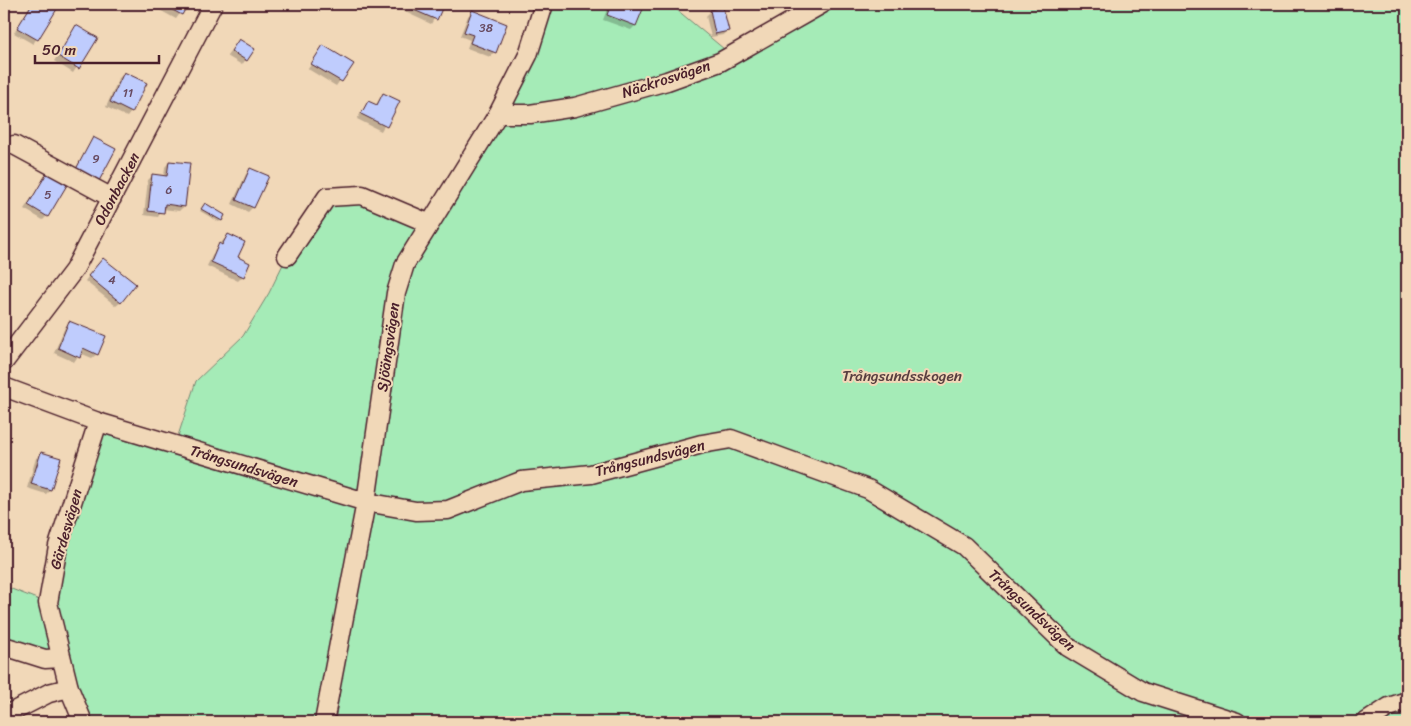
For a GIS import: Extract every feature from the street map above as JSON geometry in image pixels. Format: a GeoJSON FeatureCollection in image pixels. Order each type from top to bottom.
{"type":"FeatureCollection","features":[{"type":"Feature","properties":{"kind":"street","name":"Odonbacken"},"geometry":{"type":"LineString","coordinates":[[4,362],[74,270],[213,4]]}},
{"type":"Feature","properties":{"kind":"street","name":"Sjöängsvägen"},"geometry":{"type":"LineString","coordinates":[[324,722],[366,502],[396,293],[405,264],[428,223],[498,114],[528,55],[544,4]]}},
{"type":"Feature","properties":{"kind":"street","name":"Näckrosvägen"},"geometry":{"type":"LineString","coordinates":[[498,114],[530,114],[575,107],[667,81],[720,62],[822,4]]}},
{"type":"Feature","properties":{"kind":"street"},"geometry":{"type":"LineString","coordinates":[[14,145],[112,198]]}},
{"type":"Feature","properties":{"kind":"street"},"geometry":{"type":"LineString","coordinates":[[287,256],[327,197],[362,195],[428,223]]}},
{"type":"Feature","properties":{"kind":"street","name":"Trångsundsvägen"},"geometry":{"type":"LineString","coordinates":[[4,386],[98,422],[366,502],[416,511],[448,510],[521,480],[591,474],[702,444],[731,439],[868,489],[964,546],[1068,647],[1143,692],[1237,722]]}},
{"type":"Feature","properties":{"kind":"street","name":"Gärdesvägen"},"geometry":{"type":"LineString","coordinates":[[83,722],[69,688],[48,603],[58,546],[98,422]]}},
{"type":"Feature","properties":{"kind":"street"},"geometry":{"type":"LineString","coordinates":[[4,646],[45,659],[61,658]]}},
{"type":"Feature","properties":{"kind":"street"},"geometry":{"type":"LineString","coordinates":[[4,716],[49,693],[69,688]]}},
{"type":"Feature","properties":{"kind":"street"},"geometry":{"type":"LineString","coordinates":[[1366,722],[1389,707],[1407,701]]}},
{"type":"Feature","properties":{"kind":"green space","name":"Trångsundsskogen"},"geometry":{"type":"Polygon","coordinates":[[[544,4],[670,4],[730,54],[822,4],[1407,4],[1407,722],[335,722],[367,500],[324,722],[83,722],[64,670],[4,649],[4,586],[47,603],[98,422],[175,445],[196,381],[243,336],[269,293],[287,256],[327,197],[362,195],[428,223],[498,114],[544,4]]]}},
{"type":"Feature","properties":{"kind":"building"},"geometry":{"type":"Polygon","coordinates":[[[32,4],[47,4],[57,9],[38,40],[17,28],[32,4]]]}},
{"type":"Feature","properties":{"kind":"building"},"geometry":{"type":"Polygon","coordinates":[[[161,4],[188,4],[182,15],[161,4]]]}},
{"type":"Feature","properties":{"kind":"building"},"geometry":{"type":"Polygon","coordinates":[[[408,4],[444,4],[437,20],[407,7],[408,4]]]}},
{"type":"Feature","properties":{"kind":"building"},"geometry":{"type":"Polygon","coordinates":[[[611,4],[645,4],[636,26],[607,15],[611,4]]]}},
{"type":"Feature","properties":{"kind":"building"},"geometry":{"type":"Polygon","coordinates":[[[723,7],[729,31],[715,34],[710,10],[723,7]]]}},
{"type":"Feature","properties":{"kind":"building"},"geometry":{"type":"Polygon","coordinates":[[[472,10],[507,24],[496,53],[470,43],[473,35],[464,32],[472,10]]]}},
{"type":"Feature","properties":{"kind":"building"},"geometry":{"type":"Polygon","coordinates":[[[76,25],[98,38],[79,69],[58,56],[76,25]]]}},
{"type":"Feature","properties":{"kind":"building"},"geometry":{"type":"Polygon","coordinates":[[[239,39],[255,49],[247,61],[231,51],[239,39]]]}},
{"type":"Feature","properties":{"kind":"building"},"geometry":{"type":"Polygon","coordinates":[[[323,45],[354,64],[342,82],[311,64],[323,45]]]}},
{"type":"Feature","properties":{"kind":"building"},"geometry":{"type":"Polygon","coordinates":[[[124,72],[147,83],[132,113],[110,102],[124,72]]]}},
{"type":"Feature","properties":{"kind":"building"},"geometry":{"type":"Polygon","coordinates":[[[383,93],[400,101],[387,127],[361,114],[368,101],[377,105],[383,93]]]}},
{"type":"Feature","properties":{"kind":"building"},"geometry":{"type":"Polygon","coordinates":[[[4,119],[10,122],[4,134],[4,119]]]}},
{"type":"Feature","properties":{"kind":"building"},"geometry":{"type":"Polygon","coordinates":[[[93,137],[116,149],[99,181],[76,169],[93,137]]]}},
{"type":"Feature","properties":{"kind":"building"},"geometry":{"type":"Polygon","coordinates":[[[169,161],[190,163],[185,207],[165,204],[164,213],[148,211],[152,174],[167,176],[169,161]]]}},
{"type":"Feature","properties":{"kind":"building"},"geometry":{"type":"Polygon","coordinates":[[[250,168],[269,176],[254,208],[236,200],[250,168]]]}},
{"type":"Feature","properties":{"kind":"building"},"geometry":{"type":"Polygon","coordinates":[[[47,173],[67,185],[48,217],[28,205],[47,173]]]}},
{"type":"Feature","properties":{"kind":"building"},"geometry":{"type":"Polygon","coordinates":[[[205,203],[225,215],[222,221],[201,209],[205,203]]]}},
{"type":"Feature","properties":{"kind":"building"},"geometry":{"type":"Polygon","coordinates":[[[228,234],[245,242],[238,257],[250,263],[244,277],[211,262],[219,243],[222,245],[228,234]]]}},
{"type":"Feature","properties":{"kind":"building"},"geometry":{"type":"Polygon","coordinates":[[[103,258],[136,284],[121,303],[88,276],[103,258]]]}},
{"type":"Feature","properties":{"kind":"building"},"geometry":{"type":"Polygon","coordinates":[[[69,321],[106,336],[98,355],[83,348],[80,358],[58,348],[69,321]]]}},
{"type":"Feature","properties":{"kind":"building"},"geometry":{"type":"Polygon","coordinates":[[[41,452],[61,458],[51,490],[31,484],[41,452]]]}}]}
